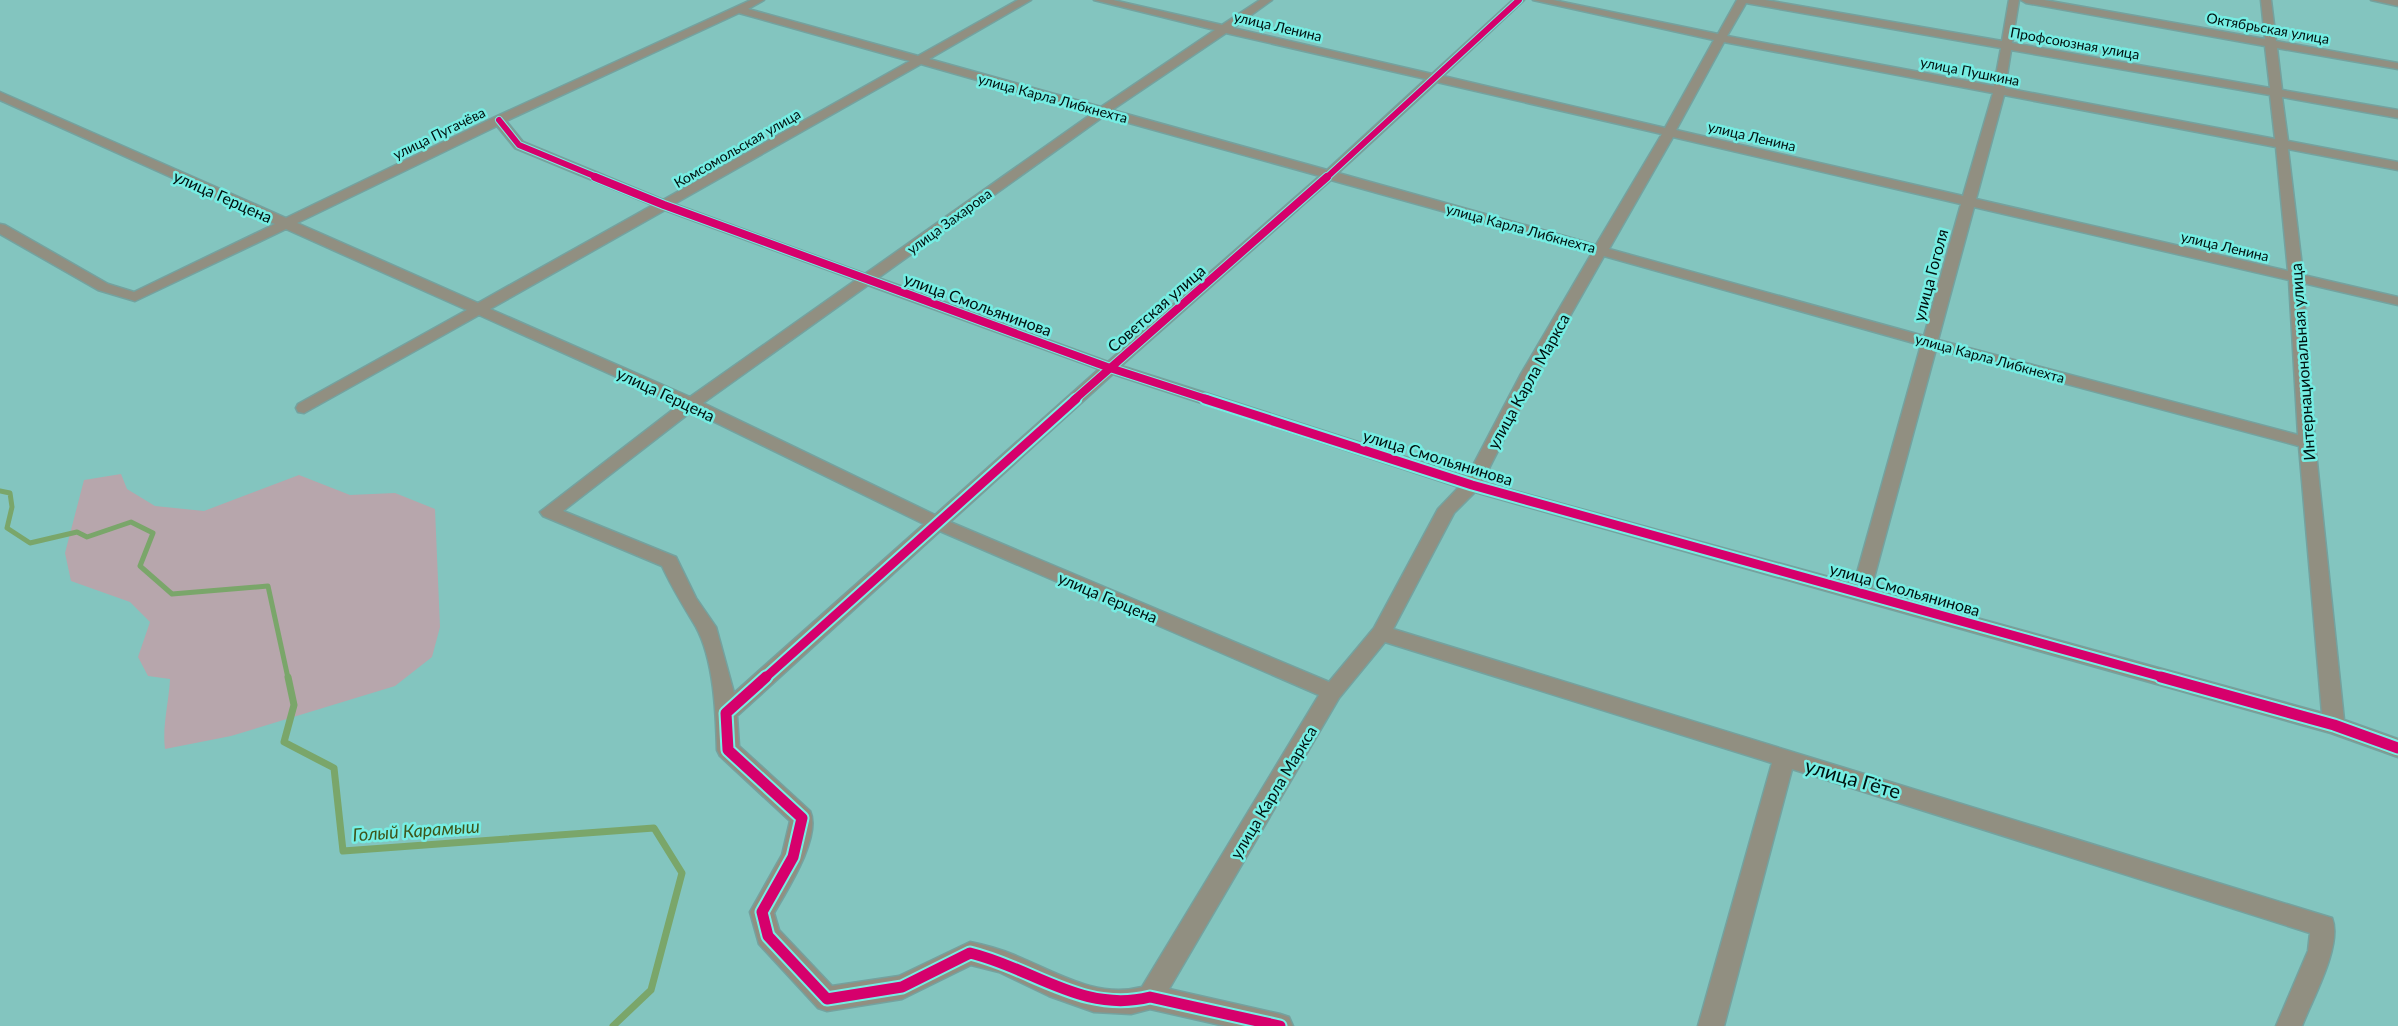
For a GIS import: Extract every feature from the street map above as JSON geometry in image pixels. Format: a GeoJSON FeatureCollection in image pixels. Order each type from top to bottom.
{"type":"FeatureCollection","features":[{"type":"Feature","properties":{"kind":"street","name":"улица Пугачёва"},"geometry":{"type":"LineString","coordinates":[[0,228],[103,287],[135,297],[499,120],[759,0]]}},
{"type":"Feature","properties":{"kind":"street","name":"Комсомольская улица"},"geometry":{"type":"LineString","coordinates":[[304,408],[1026,0]]}},
{"type":"Feature","properties":{"kind":"street","name":"улица Ленина"},"geometry":{"type":"LineString","coordinates":[[1099,0],[2398,301]]}},
{"type":"Feature","properties":{"kind":"street","name":"улица Захарова"},"geometry":{"type":"LineString","coordinates":[[726,713],[723,684],[706,627],[688,601],[669,562],[549,512],[691,404],[1102,112],[1267,0]]}},
{"type":"Feature","properties":{"kind":"street","name":"Советская улица"},"geometry":{"type":"LineString","coordinates":[[726,713],[1329,175],[1519,0]]}},
{"type":"Feature","properties":{"kind":"street","name":"улица Пушкина"},"geometry":{"type":"LineString","coordinates":[[1538,0],[1720,38],[2398,166]]}},
{"type":"Feature","properties":{"kind":"street","name":"улица Карла Маркса"},"geometry":{"type":"LineString","coordinates":[[1150,997],[1332,692],[1381,633],[1447,509],[1472,485],[1529,374],[1669,132],[1742,0]]}},
{"type":"Feature","properties":{"kind":"street","name":"Профсоюзная улица"},"geometry":{"type":"LineString","coordinates":[[1747,0],[2398,114]]}},
{"type":"Feature","properties":{"kind":"street","name":"улица Гоголя"},"geometry":{"type":"LineString","coordinates":[[1861,592],[1999,91],[2014,0]]}},
{"type":"Feature","properties":{"kind":"street","name":"Октябрьская улица"},"geometry":{"type":"LineString","coordinates":[[2026,0],[2398,66]]}},
{"type":"Feature","properties":{"kind":"street","name":"Интернациональная улица"},"geometry":{"type":"LineString","coordinates":[[2265,0],[2296,278],[2307,443],[2334,725]]}},
{"type":"Feature","properties":{"kind":"street"},"geometry":{"type":"LineString","coordinates":[[2376,0],[2398,3]]}},
{"type":"Feature","properties":{"kind":"street","name":"улица Карла Либкнехта"},"geometry":{"type":"LineString","coordinates":[[736,9],[1930,343],[2307,443]]}},
{"type":"Feature","properties":{"kind":"street","name":"улица Герцена"},"geometry":{"type":"LineString","coordinates":[[0,96],[691,404],[938,523],[1332,692]]}},
{"type":"Feature","properties":{"kind":"street","name":"улица Смольянинова"},"geometry":{"type":"LineString","coordinates":[[499,120],[519,145],[664,205],[1110,368],[1472,485],[2334,725],[2398,748]]}},
{"type":"Feature","properties":{"kind":"street","name":"улица Гёте"},"geometry":{"type":"LineString","coordinates":[[1381,633],[1784,759],[1862,780],[2323,926],[2320,951],[2289,1026]]}},
{"type":"Feature","properties":{"kind":"street"},"geometry":{"type":"LineString","coordinates":[[726,713],[728,750],[802,818],[793,857],[762,912],[768,936],[827,999],[902,987],[970,953],[1004,962],[1076,996],[1132,1004],[1150,997],[1280,1026]]}},
{"type":"Feature","properties":{"kind":"street"},"geometry":{"type":"LineString","coordinates":[[1711,1026],[1784,759]]}},
{"type":"Feature","properties":{"kind":"shaded area"},"geometry":{"type":"Polygon","coordinates":[[[121,474],[127,489],[155,506],[204,511],[299,475],[350,495],[395,493],[435,509],[440,627],[432,657],[395,686],[231,736],[165,749],[165,723],[170,679],[148,676],[138,657],[150,622],[130,602],[71,581],[65,553],[84,480],[121,474]]]}},
{"type":"Feature","properties":{"kind":"waterway","name":"Голый Карамыш"},"geometry":{"type":"LineString","coordinates":[[0,491],[10,493],[12,507],[7,528],[30,543],[77,532],[87,537],[131,522],[153,533],[140,566],[172,594],[268,586],[288,678]]}},
{"type":"Feature","properties":{"kind":"waterway","name":"Голый Карамыш"},"geometry":{"type":"LineString","coordinates":[[288,677],[294,705],[284,742],[334,768],[343,851],[654,828],[682,873],[651,990],[613,1026]]}},
{"type":"Feature","properties":{"kind":"cycle path"},"geometry":{"type":"LineString","coordinates":[[1280,1026],[1150,997],[1131,1002],[1094,1000],[1058,987],[1002,961],[970,953],[902,987],[827,999],[768,936],[762,912],[793,857],[802,818],[728,750],[726,713],[1329,175],[1519,0]]}},
{"type":"Feature","properties":{"kind":"cycle path"},"geometry":{"type":"LineString","coordinates":[[499,120],[519,145],[664,205],[1110,368],[1472,485],[2334,725],[2398,748]]}}]}
